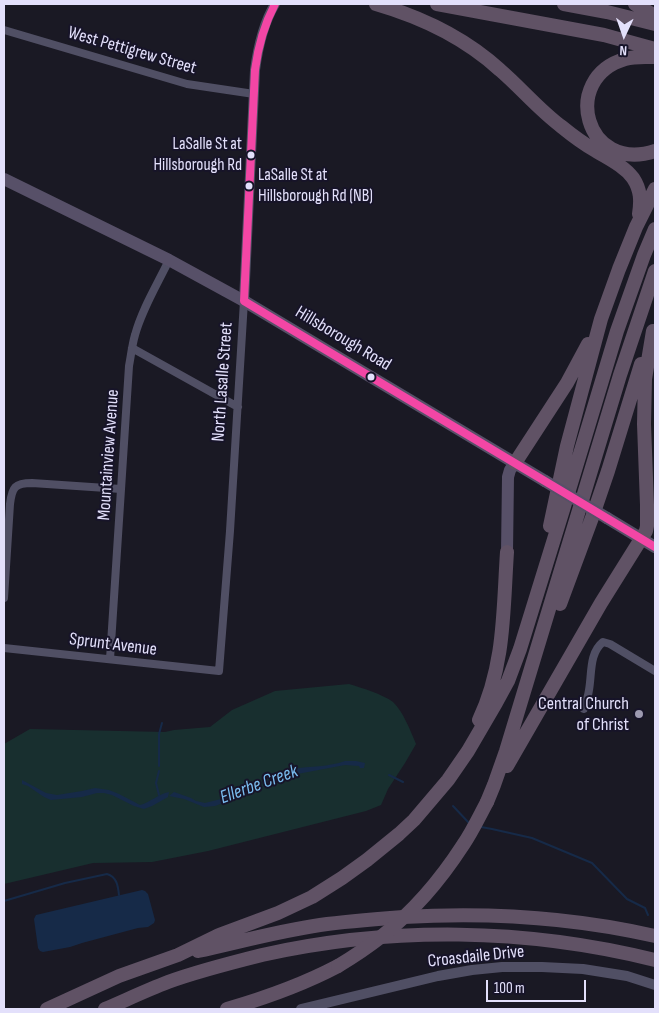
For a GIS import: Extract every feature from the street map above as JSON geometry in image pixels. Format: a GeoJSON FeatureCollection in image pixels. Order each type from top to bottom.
{"type":"FeatureCollection","features":[{"type":"Feature","properties":{"kind":"highway"},"geometry":{"type":"LineString","coordinates":[[376,4],[424,22],[478,52],[498,68],[560,126],[626,170],[634,180],[640,193],[640,207],[636,227]]}},
{"type":"Feature","properties":{"kind":"highway"},"geometry":{"type":"LineString","coordinates":[[437,4],[604,35],[655,49]]}},
{"type":"Feature","properties":{"kind":"highway"},"geometry":{"type":"LineString","coordinates":[[564,4],[655,24]]}},
{"type":"Feature","properties":{"kind":"highway"},"geometry":{"type":"LineString","coordinates":[[635,4],[655,16]]}},
{"type":"Feature","properties":{"kind":"highway"},"geometry":{"type":"LineString","coordinates":[[655,57],[627,58],[607,67],[591,87],[587,108],[593,130],[608,147],[625,154],[642,154],[655,151]]}},
{"type":"Feature","properties":{"kind":"highway"},"geometry":{"type":"LineString","coordinates":[[549,554],[551,523],[561,475],[600,319],[636,227],[655,189]]}},
{"type":"Feature","properties":{"kind":"highway"},"geometry":{"type":"LineString","coordinates":[[47,1009],[120,976],[178,955],[219,935],[295,905],[342,878],[385,846],[414,820],[448,780],[468,751],[496,703],[508,680],[520,649],[617,331],[655,229]]}},
{"type":"Feature","properties":{"kind":"highway"},"geometry":{"type":"LineString","coordinates":[[227,1009],[285,991],[321,975],[362,951],[383,935],[436,883],[464,844],[494,785],[620,375],[655,271]]}},
{"type":"Feature","properties":{"kind":"highway"},"geometry":{"type":"LineString","coordinates":[[515,463],[567,383],[600,319]]}},
{"type":"Feature","properties":{"kind":"highway"},"geometry":{"type":"LineString","coordinates":[[522,698],[554,620],[593,515],[654,327]]}},
{"type":"Feature","properties":{"kind":"highway"},"geometry":{"type":"LineString","coordinates":[[494,785],[514,754],[601,603],[642,539],[647,526],[644,424],[645,379],[654,327]]}},
{"type":"Feature","properties":{"kind":"highway"},"geometry":{"type":"LineString","coordinates":[[468,751],[474,729],[490,692],[496,669],[502,634],[507,552]]}},
{"type":"Feature","properties":{"kind":"highway"},"geometry":{"type":"LineString","coordinates":[[178,955],[321,925],[429,916],[499,915],[547,918],[651,934]]}},
{"type":"Feature","properties":{"kind":"highway"},"geometry":{"type":"LineString","coordinates":[[105,1009],[167,983],[208,969],[317,944],[391,936],[446,934],[523,937],[587,945],[655,960]]}},
{"type":"Feature","properties":{"kind":"main road","name":"Hillsborough Road"},"geometry":{"type":"LineString","coordinates":[[4,179],[169,260],[244,301],[655,547]]}},
{"type":"Feature","properties":{"kind":"main road"},"geometry":{"type":"LineString","coordinates":[[507,552],[508,477],[515,463]]}},
{"type":"Feature","properties":{"kind":"street","name":"North Lasalle Street"},"geometry":{"type":"LineString","coordinates":[[219,671],[238,407],[255,70],[258,46],[275,4]]}},
{"type":"Feature","properties":{"kind":"street","name":"West Pettigrew Street"},"geometry":{"type":"LineString","coordinates":[[4,30],[187,84],[254,94]]}},
{"type":"Feature","properties":{"kind":"street","name":"Mountainview Avenue"},"geometry":{"type":"LineString","coordinates":[[110,659],[129,366],[137,326],[169,260]]}},
{"type":"Feature","properties":{"kind":"street"},"geometry":{"type":"LineString","coordinates":[[132,348],[238,407]]}},
{"type":"Feature","properties":{"kind":"street"},"geometry":{"type":"LineString","coordinates":[[4,598],[10,504],[14,488],[22,483],[32,483],[122,489]]}},
{"type":"Feature","properties":{"kind":"street"},"geometry":{"type":"LineString","coordinates":[[584,709],[595,652],[603,642],[610,644],[655,672]]}},
{"type":"Feature","properties":{"kind":"street","name":"Sprunt Avenue"},"geometry":{"type":"LineString","coordinates":[[4,648],[219,671]]}},
{"type":"Feature","properties":{"kind":"street","name":"Croasdaile Drive"},"geometry":{"type":"LineString","coordinates":[[301,1009],[438,976],[502,967],[562,967],[592,970],[627,976],[655,985]]}},
{"type":"Feature","properties":{"kind":"green space"},"geometry":{"type":"Polygon","coordinates":[[[349,684],[366,689],[393,702],[403,716],[416,744],[388,789],[381,805],[366,811],[208,851],[152,862],[93,863],[4,884],[4,744],[30,729],[165,732],[210,727],[232,710],[275,691],[349,684]]]}},
{"type":"Feature","properties":{"kind":"water"},"geometry":{"type":"Polygon","coordinates":[[[345,761],[365,763],[364,768],[345,765],[292,775],[288,774],[273,784],[263,787],[264,783],[289,770],[345,761]]]}},
{"type":"Feature","properties":{"kind":"water"},"geometry":{"type":"Polygon","coordinates":[[[22,780],[46,793],[57,795],[95,788],[109,790],[140,805],[169,792],[168,797],[144,809],[104,793],[51,800],[22,784],[22,780]]]}},
{"type":"Feature","properties":{"kind":"water"},"geometry":{"type":"Polygon","coordinates":[[[258,783],[259,789],[215,806],[204,807],[184,799],[169,796],[174,792],[205,803],[221,799],[234,791],[258,783]]]}},
{"type":"Feature","properties":{"kind":"water"},"geometry":{"type":"Polygon","coordinates":[[[142,890],[148,894],[155,920],[148,927],[138,928],[70,947],[43,952],[38,948],[34,919],[36,915],[142,890]]]}},
{"type":"Feature","properties":{"kind":"waterway"},"geometry":{"type":"LineString","coordinates":[[159,766],[159,734],[162,723]]}},
{"type":"Feature","properties":{"kind":"waterway"},"geometry":{"type":"LineString","coordinates":[[159,771],[156,783],[159,795]]}},
{"type":"Feature","properties":{"kind":"waterway","name":"Ellerbe Creek"},"geometry":{"type":"LineString","coordinates":[[389,775],[403,782]]}},
{"type":"Feature","properties":{"kind":"waterway","name":"Ellerbe Creek"},"geometry":{"type":"LineString","coordinates":[[453,806],[469,823]]}},
{"type":"Feature","properties":{"kind":"waterway","name":"Ellerbe Creek"},"geometry":{"type":"LineString","coordinates":[[481,827],[532,838],[592,863],[627,899],[645,908],[648,915]]}},
{"type":"Feature","properties":{"kind":"waterway"},"geometry":{"type":"LineString","coordinates":[[4,901],[65,883],[107,874],[115,880],[119,895]]}},
{"type":"Feature","properties":{"kind":"transit line"},"geometry":{"type":"LineString","coordinates":[[275,4],[262,36],[255,70],[244,301],[655,547]]}},
{"type":"Feature","properties":{"kind":"place","name":"LaSalle St at Hillsborough Rd"},"geometry":{"type":"Point","coordinates":[251,155]}},
{"type":"Feature","properties":{"kind":"place","name":"LaSalle St at Hillsborough Rd (NB)"},"geometry":{"type":"Point","coordinates":[249,186]}},
{"type":"Feature","properties":{"kind":"place","name":"Central Church of Christ"},"geometry":{"type":"Point","coordinates":[639,714]}}]}
